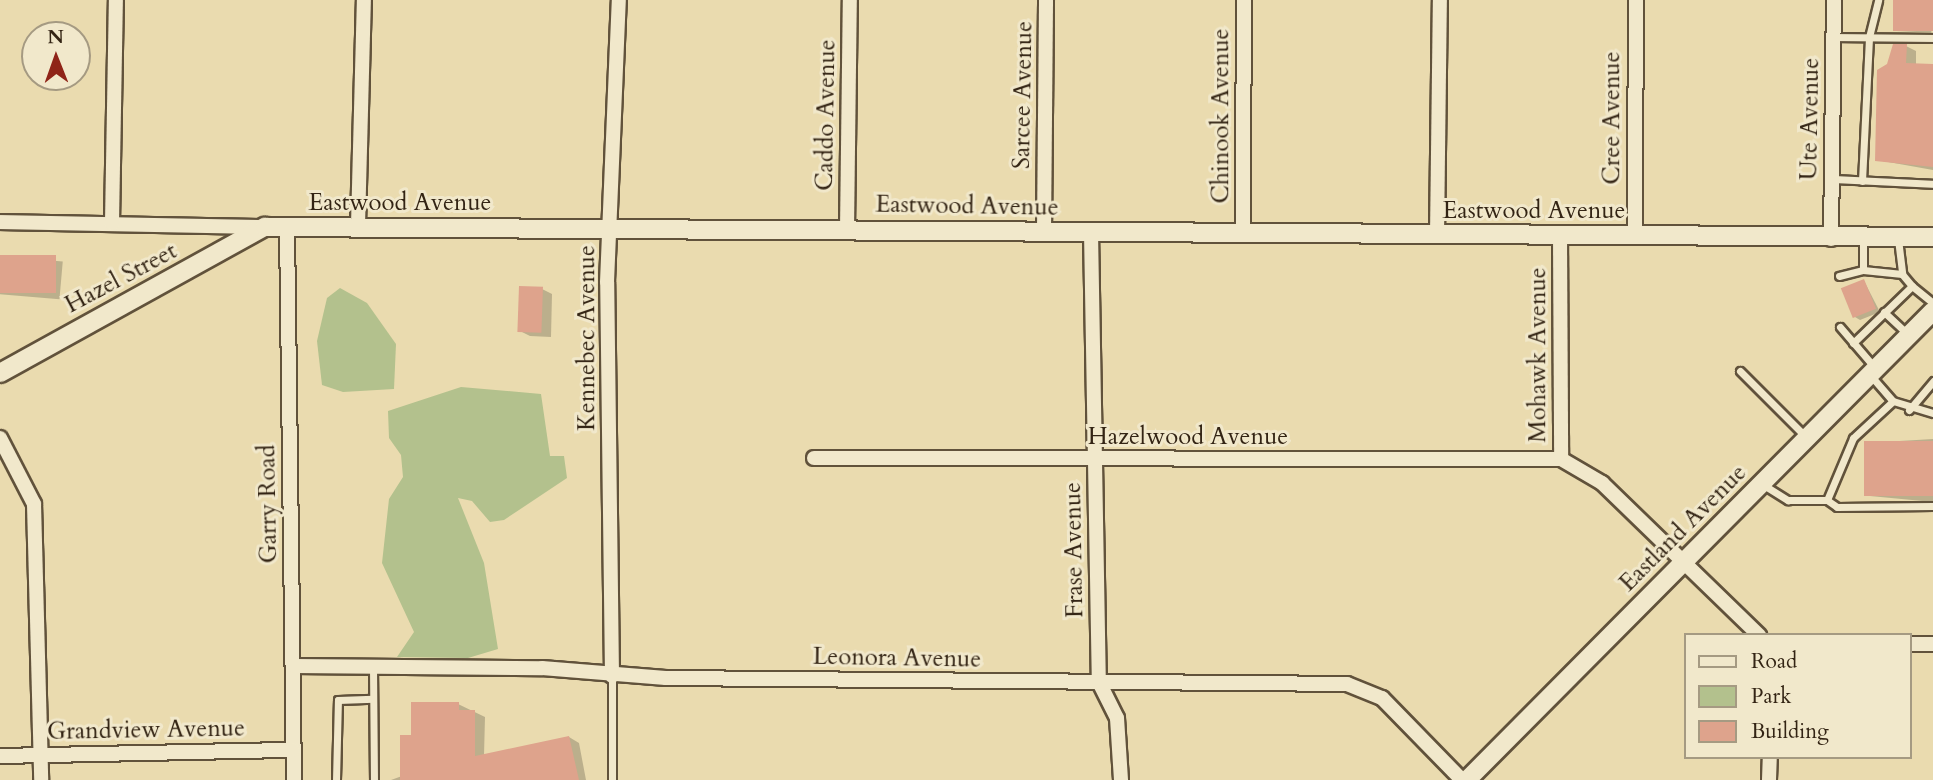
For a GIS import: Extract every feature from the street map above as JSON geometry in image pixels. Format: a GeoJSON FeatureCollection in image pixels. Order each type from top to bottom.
{"type":"FeatureCollection","features":[{"type":"Feature","properties":{"kind":"street"},"geometry":{"type":"LineString","coordinates":[[112,223],[116,0]]}},
{"type":"Feature","properties":{"kind":"street"},"geometry":{"type":"LineString","coordinates":[[358,226],[364,0]]}},
{"type":"Feature","properties":{"kind":"street","name":"Kennebec Avenue"},"geometry":{"type":"LineString","coordinates":[[612,676],[611,228],[619,0]]}},
{"type":"Feature","properties":{"kind":"street","name":"Caddo Avenue"},"geometry":{"type":"LineString","coordinates":[[847,230],[850,0]]}},
{"type":"Feature","properties":{"kind":"street","name":"Sarcee Avenue"},"geometry":{"type":"LineString","coordinates":[[1044,232],[1046,0]]}},
{"type":"Feature","properties":{"kind":"street","name":"Chinook Avenue"},"geometry":{"type":"LineString","coordinates":[[1243,233],[1244,0]]}},
{"type":"Feature","properties":{"kind":"street"},"geometry":{"type":"LineString","coordinates":[[1437,235],[1440,0]]}},
{"type":"Feature","properties":{"kind":"street","name":"Cree Avenue"},"geometry":{"type":"LineString","coordinates":[[1635,236],[1636,0]]}},
{"type":"Feature","properties":{"kind":"street","name":"Ute Avenue"},"geometry":{"type":"LineString","coordinates":[[1831,239],[1834,0]]}},
{"type":"Feature","properties":{"kind":"street","name":"Eastwood Avenue"},"geometry":{"type":"LineString","coordinates":[[0,222],[265,227],[1831,239],[1933,237]]}},
{"type":"Feature","properties":{"kind":"street","name":"Garry Road"},"geometry":{"type":"LineString","coordinates":[[287,226],[294,780]]}},
{"type":"Feature","properties":{"kind":"street","name":"Hazel Street"},"geometry":{"type":"LineString","coordinates":[[0,373],[265,227]]}},
{"type":"Feature","properties":{"kind":"street","name":"Frase Avenue"},"geometry":{"type":"LineString","coordinates":[[1091,232],[1099,682],[1117,718],[1121,780]]}},
{"type":"Feature","properties":{"kind":"street","name":"Mohawk Avenue"},"geometry":{"type":"LineString","coordinates":[[1560,237],[1561,459],[1583,467],[1686,562],[1757,633]]}},
{"type":"Feature","properties":{"kind":"street","name":"Eastland Avenue"},"geometry":{"type":"LineString","coordinates":[[1464,780],[1686,562],[1933,311]]}},
{"type":"Feature","properties":{"kind":"street"},"geometry":{"type":"LineString","coordinates":[[0,438],[34,504],[41,780]]}},
{"type":"Feature","properties":{"kind":"street","name":"Hazelwood Avenue"},"geometry":{"type":"LineString","coordinates":[[814,458],[1561,459]]}},
{"type":"Feature","properties":{"kind":"street"},"geometry":{"type":"LineString","coordinates":[[1912,644],[1933,645]]}},
{"type":"Feature","properties":{"kind":"street","name":"Leonora Avenue"},"geometry":{"type":"LineString","coordinates":[[294,666],[542,668],[612,676],[1359,687],[1382,698],[1464,780]]}},
{"type":"Feature","properties":{"kind":"street","name":"Grandview Avenue"},"geometry":{"type":"LineString","coordinates":[[0,756],[293,750]]}},
{"type":"Feature","properties":{"kind":"street"},"geometry":{"type":"LineString","coordinates":[[1769,780],[1770,759]]}},
{"type":"Feature","properties":{"kind":"lane"},"geometry":{"type":"LineString","coordinates":[[1862,181],[1869,37],[1878,0]]}},
{"type":"Feature","properties":{"kind":"lane"},"geometry":{"type":"LineString","coordinates":[[1834,37],[1933,38]]}},
{"type":"Feature","properties":{"kind":"lane"},"geometry":{"type":"LineString","coordinates":[[1832,178],[1933,184]]}},
{"type":"Feature","properties":{"kind":"lane"},"geometry":{"type":"LineString","coordinates":[[1898,238],[1902,274],[1933,303]]}},
{"type":"Feature","properties":{"kind":"lane"},"geometry":{"type":"LineString","coordinates":[[1863,239],[1863,270]]}},
{"type":"Feature","properties":{"kind":"lane"},"geometry":{"type":"LineString","coordinates":[[1839,276],[1863,270],[1902,274]]}},
{"type":"Feature","properties":{"kind":"lane"},"geometry":{"type":"LineString","coordinates":[[1853,343],[1912,286]]}},
{"type":"Feature","properties":{"kind":"lane"},"geometry":{"type":"LineString","coordinates":[[1884,312],[1909,335]]}},
{"type":"Feature","properties":{"kind":"lane"},"geometry":{"type":"LineString","coordinates":[[1840,327],[1893,401],[1909,410],[1933,413]]}},
{"type":"Feature","properties":{"kind":"lane"},"geometry":{"type":"LineString","coordinates":[[1740,371],[1807,438]]}},
{"type":"Feature","properties":{"kind":"lane"},"geometry":{"type":"LineString","coordinates":[[1909,410],[1933,381]]}},
{"type":"Feature","properties":{"kind":"lane"},"geometry":{"type":"LineString","coordinates":[[1827,500],[1853,438],[1893,401]]}},
{"type":"Feature","properties":{"kind":"lane"},"geometry":{"type":"LineString","coordinates":[[1762,484],[1788,500],[1827,500],[1848,508],[1933,506]]}},
{"type":"Feature","properties":{"kind":"lane"},"geometry":{"type":"LineString","coordinates":[[373,667],[374,780]]}},
{"type":"Feature","properties":{"kind":"lane"},"geometry":{"type":"LineString","coordinates":[[612,676],[612,780]]}},
{"type":"Feature","properties":{"kind":"lane"},"geometry":{"type":"LineString","coordinates":[[336,780],[338,700],[373,699]]}},
{"type":"Feature","properties":{"kind":"green space"},"geometry":{"type":"Polygon","coordinates":[[[340,288],[367,303],[396,344],[394,389],[343,392],[322,385],[317,341],[327,298],[340,288]]]}},
{"type":"Feature","properties":{"kind":"green space"},"geometry":{"type":"Polygon","coordinates":[[[461,387],[541,394],[550,456],[564,456],[567,478],[504,520],[490,522],[472,501],[458,498],[484,563],[498,649],[468,658],[397,657],[414,632],[382,563],[389,499],[403,477],[401,455],[389,438],[388,411],[461,387]]]}},
{"type":"Feature","properties":{"kind":"building"},"geometry":{"type":"Polygon","coordinates":[[[1893,0],[1933,0],[1933,31],[1893,31],[1893,0]]]}},
{"type":"Feature","properties":{"kind":"building"},"geometry":{"type":"Polygon","coordinates":[[[1893,44],[1907,44],[1906,63],[1933,64],[1933,167],[1875,161],[1877,70],[1887,64],[1893,44]]]}},
{"type":"Feature","properties":{"kind":"building"},"geometry":{"type":"Polygon","coordinates":[[[0,255],[56,255],[56,293],[0,293],[0,255]]]}},
{"type":"Feature","properties":{"kind":"building"},"geometry":{"type":"Polygon","coordinates":[[[1864,279],[1876,309],[1853,318],[1841,288],[1864,279]]]}},
{"type":"Feature","properties":{"kind":"building"},"geometry":{"type":"Polygon","coordinates":[[[519,286],[543,287],[541,333],[517,332],[519,286]]]}},
{"type":"Feature","properties":{"kind":"building"},"geometry":{"type":"Polygon","coordinates":[[[1864,441],[1933,441],[1933,496],[1864,496],[1864,441]]]}},
{"type":"Feature","properties":{"kind":"building"},"geometry":{"type":"Polygon","coordinates":[[[411,702],[459,702],[459,710],[475,710],[475,756],[569,736],[579,780],[400,780],[400,735],[411,735],[411,702]]]}}]}
